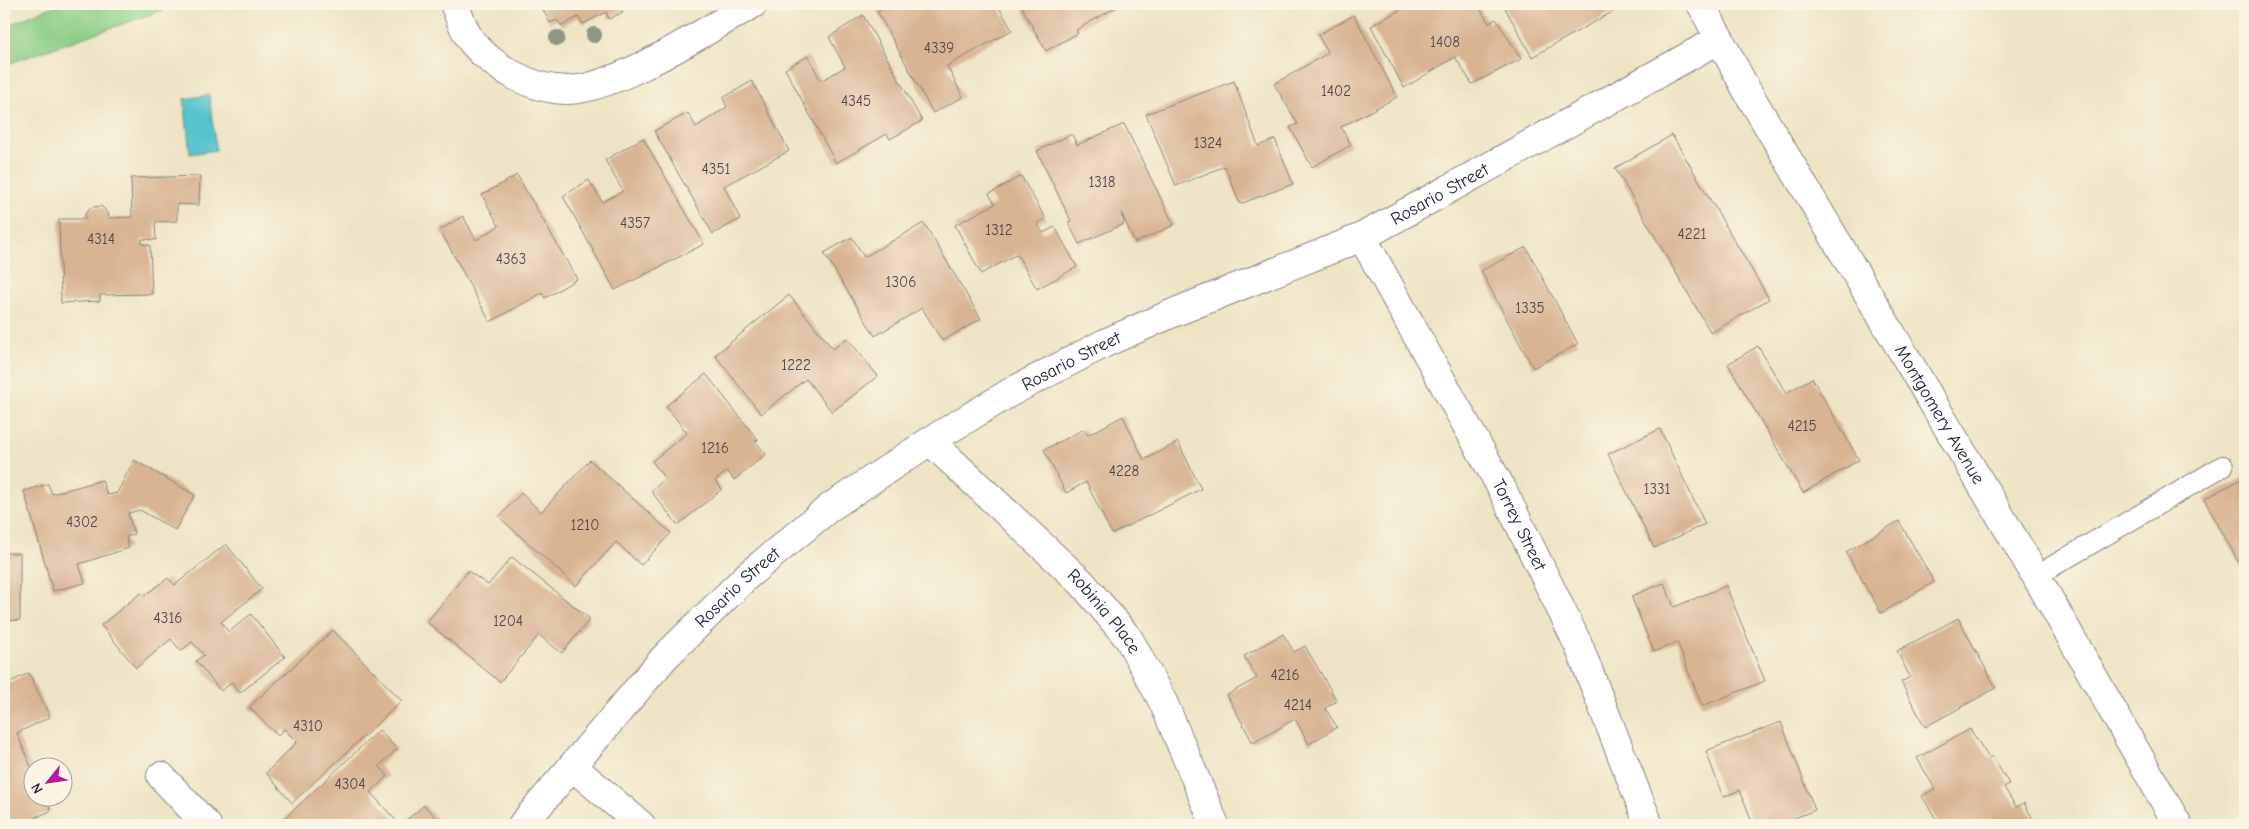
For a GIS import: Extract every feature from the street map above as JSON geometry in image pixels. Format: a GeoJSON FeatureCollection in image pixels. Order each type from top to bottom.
{"type":"FeatureCollection","features":[{"type":"Feature","properties":{"kind":"street"},"geometry":{"type":"LineString","coordinates":[[454,4],[471,41],[501,68],[534,84],[568,90],[598,85],[632,71],[753,4]]}},
{"type":"Feature","properties":{"kind":"street","name":"Montgomery Avenue"},"geometry":{"type":"LineString","coordinates":[[1701,4],[1751,98],[2036,576],[2178,825]]}},
{"type":"Feature","properties":{"kind":"street","name":"Rosario Street"},"geometry":{"type":"LineString","coordinates":[[522,825],[664,658],[747,576],[829,508],[930,441],[1011,392],[1105,343],[1173,313],[1362,237],[1720,39]]}},
{"type":"Feature","properties":{"kind":"street","name":"Torrey Street"},"geometry":{"type":"LineString","coordinates":[[1362,237],[1502,489],[1570,627],[1648,825]]}},
{"type":"Feature","properties":{"kind":"street","name":"Robinia Place"},"geometry":{"type":"LineString","coordinates":[[930,441],[1082,584],[1129,639],[1164,704],[1215,825]]}},
{"type":"Feature","properties":{"kind":"street"},"geometry":{"type":"LineString","coordinates":[[572,766],[641,825]]}},
{"type":"Feature","properties":{"kind":"street"},"geometry":{"type":"LineString","coordinates":[[161,776],[207,825]]}},
{"type":"Feature","properties":{"kind":"lane"},"geometry":{"type":"LineString","coordinates":[[2036,576],[2223,466]]}},
{"type":"Feature","properties":{"kind":"green space"},"geometry":{"type":"Polygon","coordinates":[[[59,4],[180,4],[4,65],[4,27],[59,4]]]}},
{"type":"Feature","properties":{"kind":"water"},"geometry":{"type":"Polygon","coordinates":[[[209,95],[216,150],[190,154],[184,99],[209,95]]]}},
{"type":"Feature","properties":{"kind":"building"},"geometry":{"type":"Polygon","coordinates":[[[540,4],[618,4],[623,12],[609,19],[606,12],[583,24],[578,17],[562,26],[557,20],[550,23],[540,4]]]}},
{"type":"Feature","properties":{"kind":"building"},"geometry":{"type":"Polygon","coordinates":[[[889,4],[918,4],[919,6],[997,4],[1012,30],[947,66],[963,97],[933,113],[877,11],[889,4]]]}},
{"type":"Feature","properties":{"kind":"building"},"geometry":{"type":"Polygon","coordinates":[[[1020,4],[1122,4],[1076,30],[1078,33],[1046,51],[1020,4]]]}},
{"type":"Feature","properties":{"kind":"building"},"geometry":{"type":"Polygon","coordinates":[[[1411,4],[1477,4],[1489,23],[1496,19],[1521,59],[1472,84],[1455,57],[1404,88],[1371,26],[1411,4]]]}},
{"type":"Feature","properties":{"kind":"building"},"geometry":{"type":"Polygon","coordinates":[[[1503,4],[1619,4],[1621,7],[1532,57],[1503,4]]]}},
{"type":"Feature","properties":{"kind":"building"},"geometry":{"type":"Polygon","coordinates":[[[863,15],[922,121],[890,139],[887,134],[836,163],[785,69],[808,56],[821,81],[845,67],[829,37],[863,15]]]}},
{"type":"Feature","properties":{"kind":"building"},"geometry":{"type":"Polygon","coordinates":[[[1354,15],[1397,97],[1341,127],[1351,145],[1312,167],[1290,127],[1298,124],[1274,84],[1328,53],[1318,35],[1354,15]]]}},
{"type":"Feature","properties":{"kind":"building"},"geometry":{"type":"Polygon","coordinates":[[[752,81],[789,151],[724,186],[740,219],[713,234],[654,131],[688,113],[696,127],[727,107],[723,98],[752,81]]]}},
{"type":"Feature","properties":{"kind":"building"},"geometry":{"type":"Polygon","coordinates":[[[1234,81],[1258,146],[1275,139],[1293,184],[1240,204],[1225,166],[1176,186],[1146,114],[1234,81]]]}},
{"type":"Feature","properties":{"kind":"building"},"geometry":{"type":"Polygon","coordinates":[[[1124,124],[1174,225],[1135,243],[1121,212],[1124,224],[1079,244],[1068,222],[1071,221],[1037,151],[1072,134],[1077,145],[1124,124]]]}},
{"type":"Feature","properties":{"kind":"building"},"geometry":{"type":"Polygon","coordinates":[[[1672,135],[1769,299],[1711,333],[1615,168],[1672,135]]]}},
{"type":"Feature","properties":{"kind":"building"},"geometry":{"type":"Polygon","coordinates":[[[643,138],[704,244],[615,290],[563,196],[589,180],[602,202],[623,191],[605,160],[643,138]]]}},
{"type":"Feature","properties":{"kind":"building"},"geometry":{"type":"Polygon","coordinates":[[[517,175],[577,279],[545,298],[542,293],[490,322],[440,230],[463,216],[476,240],[499,226],[482,195],[517,175]]]}},
{"type":"Feature","properties":{"kind":"building"},"geometry":{"type":"Polygon","coordinates":[[[200,176],[199,205],[177,204],[177,221],[155,222],[156,240],[142,239],[142,244],[150,245],[152,294],[100,295],[100,301],[61,303],[59,219],[86,219],[85,214],[92,207],[101,206],[108,213],[109,218],[132,217],[131,178],[200,176]]]}},
{"type":"Feature","properties":{"kind":"building"},"geometry":{"type":"Polygon","coordinates":[[[1021,176],[1046,219],[1037,223],[1043,233],[1055,227],[1077,267],[1037,289],[1017,254],[981,274],[955,225],[995,204],[989,194],[1021,176]]]}},
{"type":"Feature","properties":{"kind":"building"},"geometry":{"type":"Polygon","coordinates":[[[924,223],[981,319],[942,341],[922,308],[875,336],[824,253],[852,237],[864,257],[924,223]]]}},
{"type":"Feature","properties":{"kind":"building"},"geometry":{"type":"Polygon","coordinates":[[[1526,247],[1578,344],[1533,368],[1481,271],[1526,247]]]}},
{"type":"Feature","properties":{"kind":"building"},"geometry":{"type":"Polygon","coordinates":[[[789,295],[833,349],[847,338],[878,376],[832,412],[806,379],[761,414],[715,355],[789,295]]]}},
{"type":"Feature","properties":{"kind":"building"},"geometry":{"type":"Polygon","coordinates":[[[1758,346],[1786,393],[1812,378],[1859,460],[1803,493],[1728,364],[1758,346]]]}},
{"type":"Feature","properties":{"kind":"building"},"geometry":{"type":"Polygon","coordinates":[[[706,374],[758,440],[755,441],[766,454],[734,480],[727,471],[715,481],[722,489],[678,525],[651,491],[665,479],[652,461],[687,433],[666,406],[706,374]]]}},
{"type":"Feature","properties":{"kind":"building"},"geometry":{"type":"Polygon","coordinates":[[[1123,416],[1144,460],[1178,442],[1201,489],[1112,534],[1086,482],[1066,493],[1044,450],[1084,429],[1088,435],[1123,416]]]}},
{"type":"Feature","properties":{"kind":"building"},"geometry":{"type":"Polygon","coordinates":[[[1660,429],[1705,524],[1654,548],[1608,454],[1660,429]]]}},
{"type":"Feature","properties":{"kind":"building"},"geometry":{"type":"Polygon","coordinates":[[[134,460],[195,495],[175,530],[140,510],[128,513],[134,534],[126,537],[129,548],[79,564],[85,583],[53,591],[24,491],[48,484],[52,494],[102,480],[107,495],[117,493],[134,460]]]}},
{"type":"Feature","properties":{"kind":"building"},"geometry":{"type":"Polygon","coordinates":[[[590,460],[671,533],[641,565],[616,542],[576,586],[499,517],[521,493],[541,512],[590,460]]]}},
{"type":"Feature","properties":{"kind":"building"},"geometry":{"type":"Polygon","coordinates":[[[2245,477],[2245,571],[2244,572],[2204,499],[2245,477]]]}},
{"type":"Feature","properties":{"kind":"building"},"geometry":{"type":"Polygon","coordinates":[[[1899,521],[1934,582],[1881,613],[1846,552],[1899,521]]]}},
{"type":"Feature","properties":{"kind":"building"},"geometry":{"type":"Polygon","coordinates":[[[226,544],[262,589],[221,622],[229,632],[251,614],[285,657],[240,693],[232,682],[221,691],[196,661],[204,655],[192,642],[181,651],[171,639],[136,668],[101,625],[141,593],[144,596],[168,578],[175,585],[226,544]]]}},
{"type":"Feature","properties":{"kind":"building"},"geometry":{"type":"Polygon","coordinates":[[[4,553],[20,553],[20,620],[4,621],[4,553]]]}},
{"type":"Feature","properties":{"kind":"building"},"geometry":{"type":"Polygon","coordinates":[[[512,557],[590,619],[562,653],[539,635],[500,682],[427,622],[468,571],[488,585],[512,557]]]}},
{"type":"Feature","properties":{"kind":"building"},"geometry":{"type":"Polygon","coordinates":[[[1664,583],[1674,607],[1726,586],[1765,681],[1702,706],[1677,642],[1654,652],[1631,596],[1664,583]]]}},
{"type":"Feature","properties":{"kind":"building"},"geometry":{"type":"Polygon","coordinates":[[[1958,618],[1996,688],[1925,727],[1901,682],[1910,677],[1897,651],[1958,618]]]}},
{"type":"Feature","properties":{"kind":"building"},"geometry":{"type":"Polygon","coordinates":[[[333,630],[402,701],[292,803],[266,773],[297,742],[284,729],[278,736],[249,707],[333,630]]]}},
{"type":"Feature","properties":{"kind":"building"},"geometry":{"type":"Polygon","coordinates":[[[1283,634],[1294,652],[1305,646],[1337,701],[1325,708],[1337,727],[1309,744],[1295,719],[1253,743],[1227,695],[1257,678],[1244,656],[1283,634]]]}},
{"type":"Feature","properties":{"kind":"building"},"geometry":{"type":"Polygon","coordinates":[[[29,673],[50,717],[17,733],[27,756],[22,756],[22,806],[49,806],[51,811],[36,817],[39,825],[4,825],[4,685],[29,673]]]}},
{"type":"Feature","properties":{"kind":"building"},"geometry":{"type":"Polygon","coordinates":[[[1781,722],[1815,810],[1777,825],[1753,825],[1740,790],[1723,797],[1706,751],[1781,722]]]}},
{"type":"Feature","properties":{"kind":"building"},"geometry":{"type":"Polygon","coordinates":[[[1970,729],[1989,758],[1992,756],[2009,784],[2004,787],[2016,807],[2024,803],[2036,825],[1940,825],[1922,796],[1935,789],[1917,758],[1970,729]]]}},
{"type":"Feature","properties":{"kind":"building"},"geometry":{"type":"Polygon","coordinates":[[[379,730],[397,749],[379,766],[388,776],[370,792],[400,825],[287,825],[282,821],[379,730]]]}},
{"type":"Feature","properties":{"kind":"building"},"geometry":{"type":"Polygon","coordinates":[[[424,805],[443,825],[401,825],[424,805]]]}}]}
